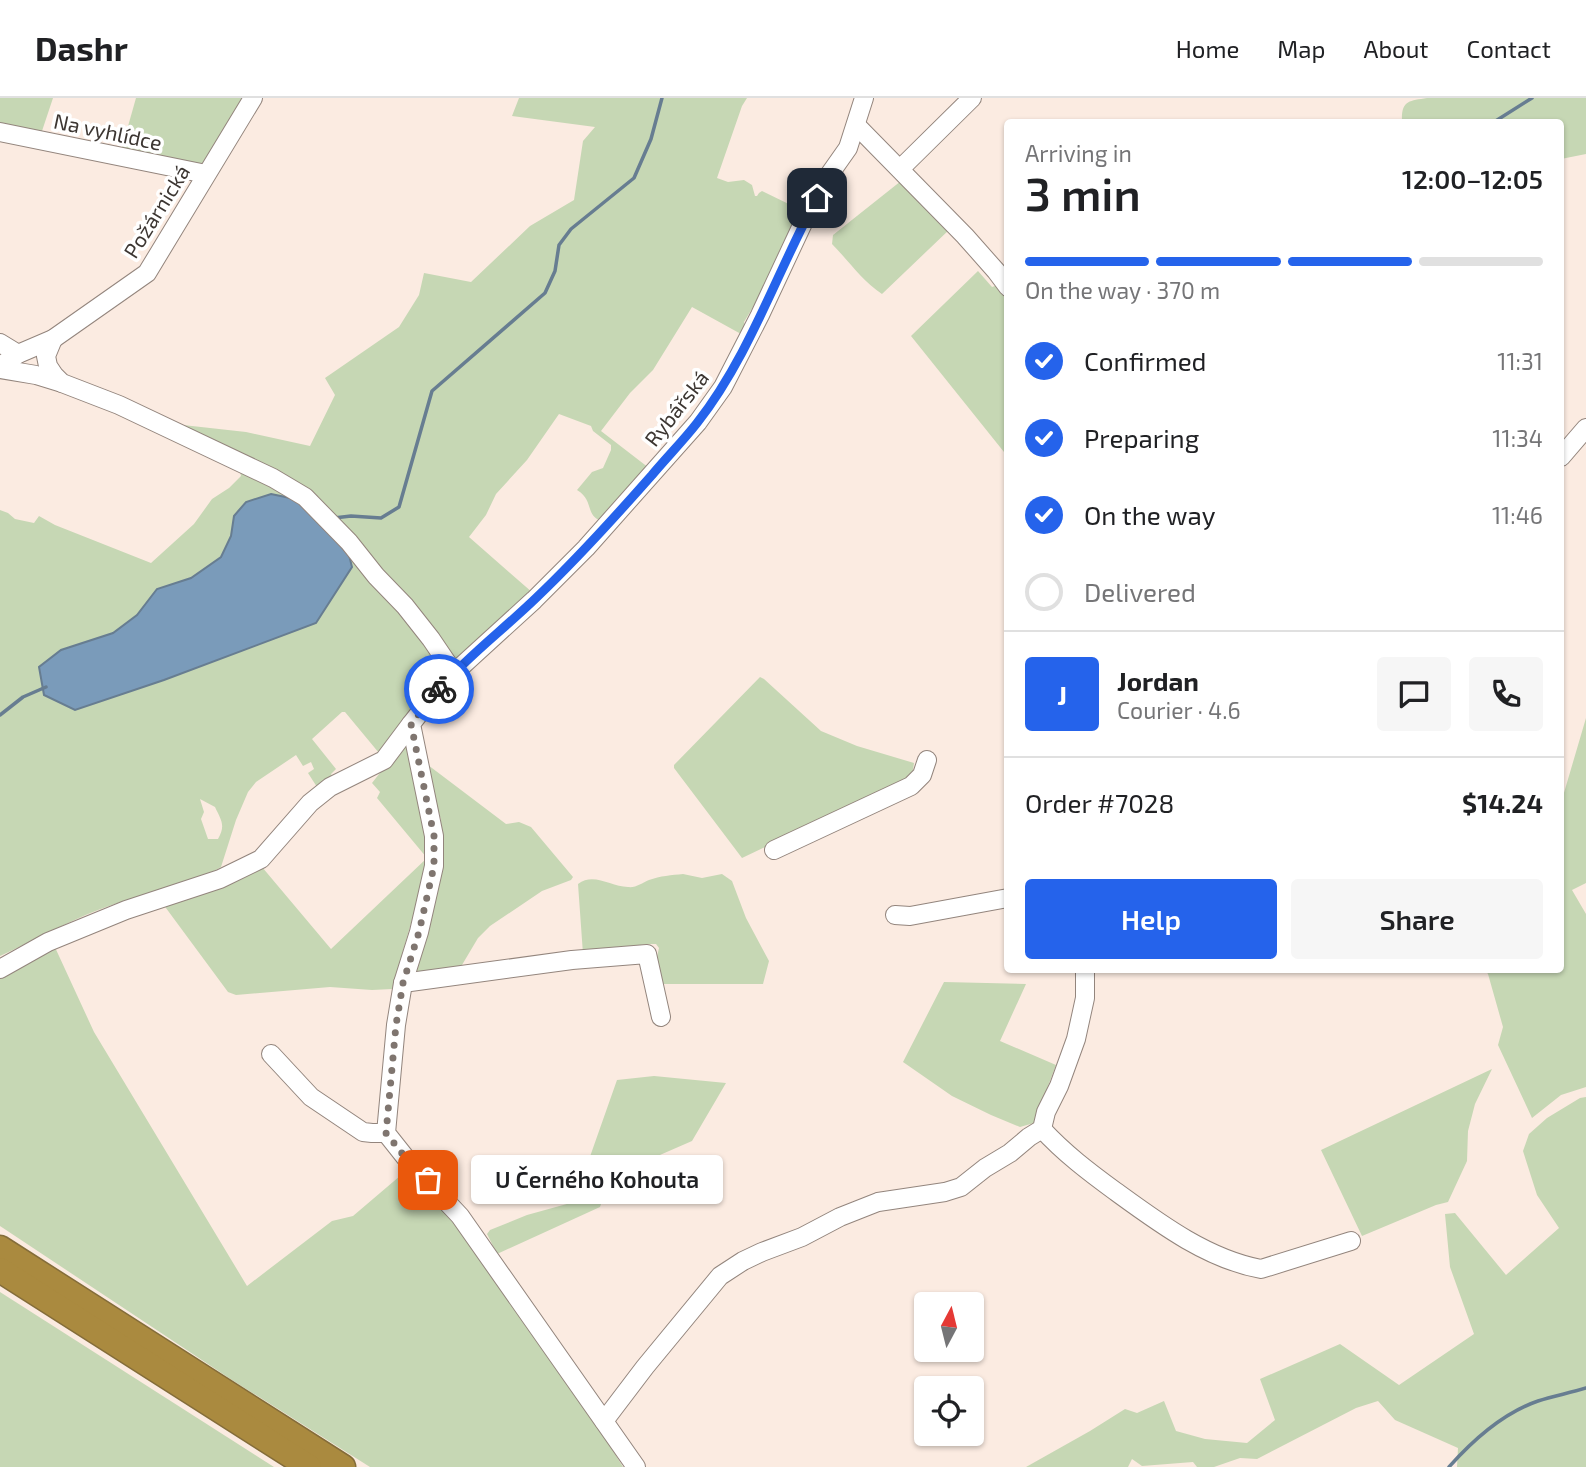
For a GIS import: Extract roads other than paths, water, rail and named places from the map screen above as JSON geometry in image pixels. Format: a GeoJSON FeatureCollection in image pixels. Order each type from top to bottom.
{"type":"FeatureCollection","features":[{"type":"Feature","properties":{"kind":"highway"},"geometry":{"type":"LineString","coordinates":[[0,1248],[343,1467]]}},
{"type":"Feature","properties":{"kind":"highway"},"geometry":{"type":"LineString","coordinates":[[0,1270],[309,1467]]}},
{"type":"Feature","properties":{"kind":"street","name":"Požárnická"},"geometry":{"type":"LineString","coordinates":[[0,367],[18,354],[53,339],[147,272],[253,98]]}},
{"type":"Feature","properties":{"kind":"street","name":"Rybářská"},"geometry":{"type":"LineString","coordinates":[[0,969],[48,942],[125,910],[220,879],[261,859],[310,803],[330,787],[384,761],[440,687],[586,548],[698,422],[723,387],[760,316],[804,221],[829,175],[848,148],[864,98]]}},
{"type":"Feature","properties":{"kind":"street"},"geometry":{"type":"LineString","coordinates":[[900,169],[972,98]]}},
{"type":"Feature","properties":{"kind":"street"},"geometry":{"type":"LineString","coordinates":[[856,125],[965,236],[1004,282]]}},
{"type":"Feature","properties":{"kind":"street","name":"Na vyhlídce"},"geometry":{"type":"LineString","coordinates":[[0,132],[206,174]]}},
{"type":"Feature","properties":{"kind":"street"},"geometry":{"type":"LineString","coordinates":[[53,339],[46,356],[48,366],[62,383]]}},
{"type":"Feature","properties":{"kind":"street"},"geometry":{"type":"LineString","coordinates":[[0,343],[18,354]]}},
{"type":"Feature","properties":{"kind":"street"},"geometry":{"type":"LineString","coordinates":[[0,367],[62,383],[118,405],[274,478],[304,497],[349,542],[405,606],[454,673]]}},
{"type":"Feature","properties":{"kind":"street"},"geometry":{"type":"LineString","coordinates":[[1564,454],[1586,428]]}},
{"type":"Feature","properties":{"kind":"street"},"geometry":{"type":"LineString","coordinates":[[411,724],[434,836],[434,866],[419,932],[403,983],[396,1025],[386,1133],[409,1162],[460,1216],[636,1467]]}},
{"type":"Feature","properties":{"kind":"street"},"geometry":{"type":"LineString","coordinates":[[774,850],[911,786],[922,775],[927,760]]}},
{"type":"Feature","properties":{"kind":"street"},"geometry":{"type":"LineString","coordinates":[[895,915],[910,916],[1004,899]]}},
{"type":"Feature","properties":{"kind":"street"},"geometry":{"type":"LineString","coordinates":[[403,983],[572,960],[647,954],[661,1017]]}},
{"type":"Feature","properties":{"kind":"street"},"geometry":{"type":"LineString","coordinates":[[604,1421],[720,1276],[762,1252],[803,1237],[840,1217],[878,1202],[961,1187],[1042,1129],[1046,1112],[1059,1086],[1076,1039],[1085,998],[1085,973]]}},
{"type":"Feature","properties":{"kind":"street"},"geometry":{"type":"LineString","coordinates":[[271,1054],[311,1097],[363,1132],[386,1133]]}},
{"type":"Feature","properties":{"kind":"street"},"geometry":{"type":"LineString","coordinates":[[1042,1129],[1098,1179],[1169,1229],[1210,1251],[1249,1267],[1261,1269],[1351,1241]]}},
{"type":"Feature","properties":{"kind":"water"},"geometry":{"type":"Polygon","coordinates":[[[271,494],[295,499],[349,555],[352,567],[316,623],[75,710],[44,695],[39,667],[61,650],[113,633],[137,615],[157,589],[191,578],[221,557],[231,536],[234,516],[246,502],[271,494]]]}},
{"type":"Feature","properties":{"kind":"waterway"},"geometry":{"type":"LineString","coordinates":[[334,518],[381,518],[399,507],[432,391],[545,293],[555,271],[559,245],[571,229],[634,178],[651,139],[662,98]]}},
{"type":"Feature","properties":{"kind":"waterway"},"geometry":{"type":"LineString","coordinates":[[1499,119],[1532,98]]}},
{"type":"Feature","properties":{"kind":"waterway"},"geometry":{"type":"LineString","coordinates":[[0,715],[23,697],[46,687]]}},
{"type":"Feature","properties":{"kind":"waterway"},"geometry":{"type":"LineString","coordinates":[[1449,1467],[1478,1437],[1525,1406],[1586,1388]]}},
{"type":"Feature","properties":{"kind":"place","name":"U Černého Kohouta"},"geometry":{"type":"Point","coordinates":[428,1180]}}]}
